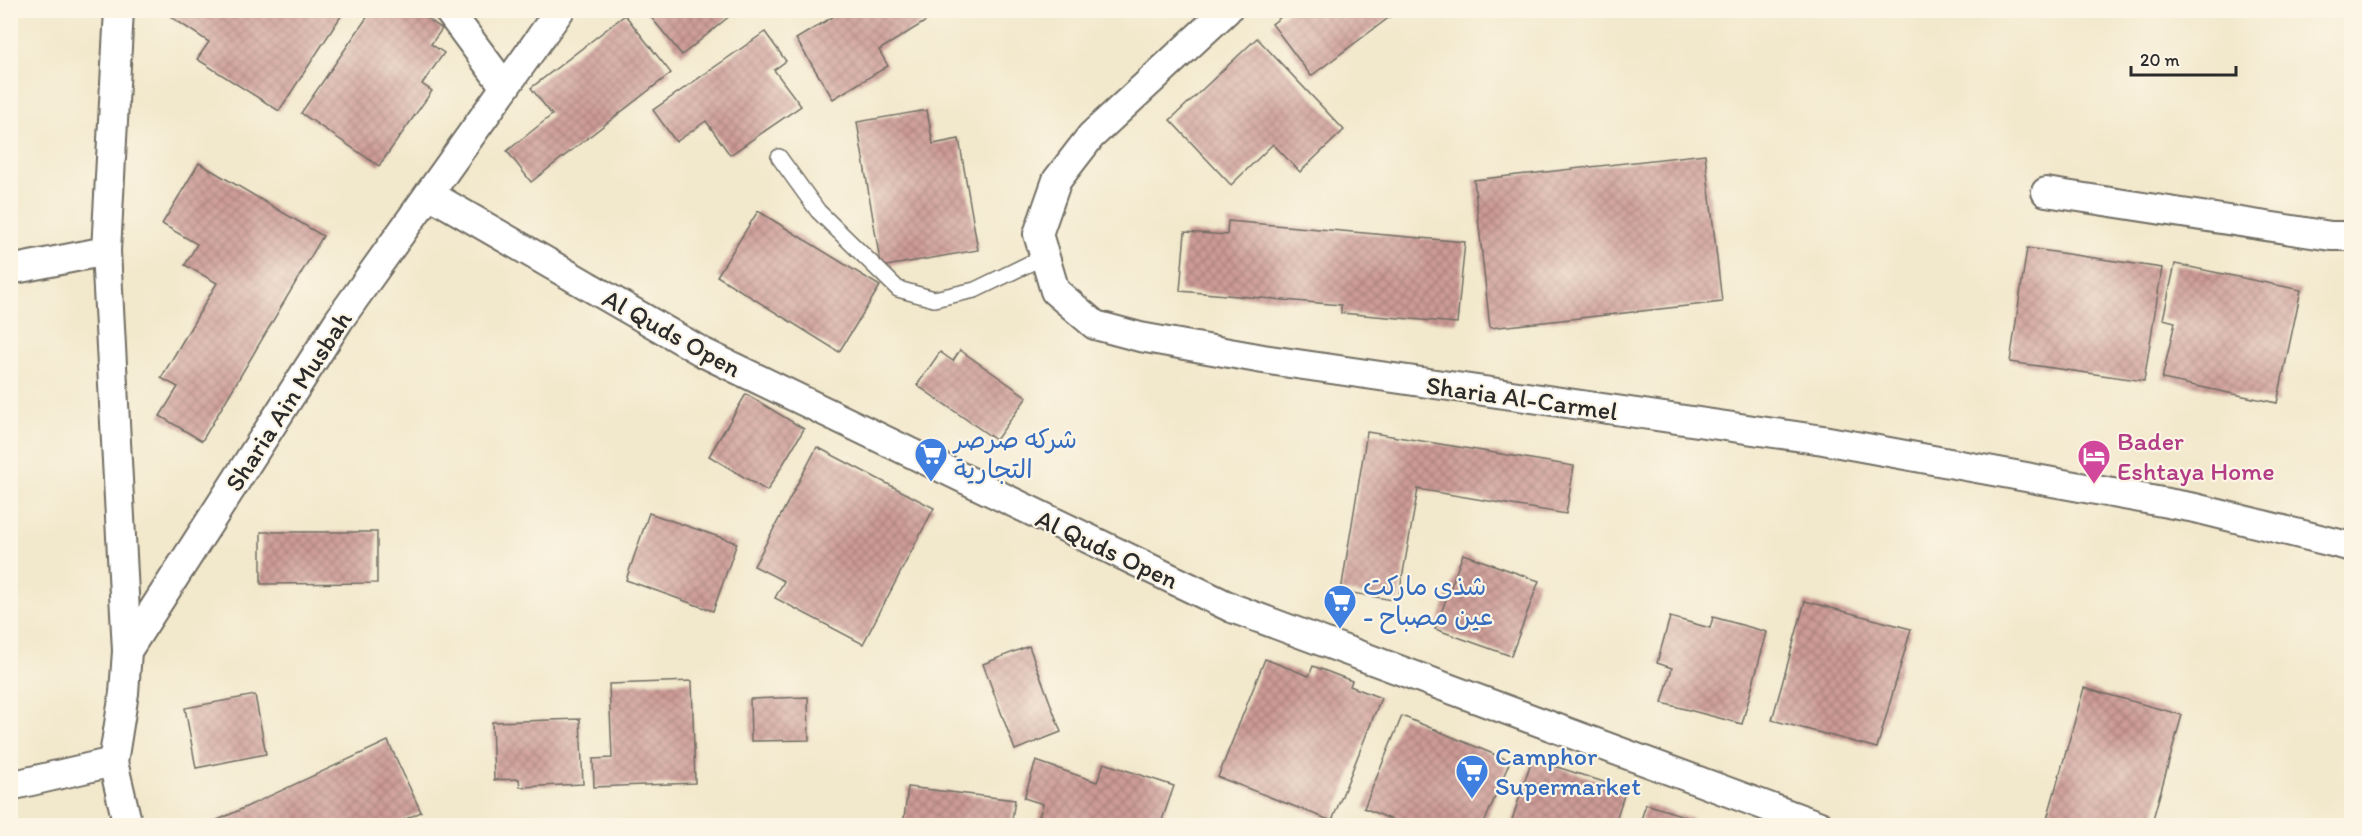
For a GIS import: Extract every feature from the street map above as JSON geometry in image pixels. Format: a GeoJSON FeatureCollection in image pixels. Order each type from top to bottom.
{"type":"FeatureCollection","features":[{"type":"Feature","properties":{"kind":"street"},"geometry":{"type":"LineString","coordinates":[[119,10],[106,251],[127,651]]}},
{"type":"Feature","properties":{"kind":"street"},"geometry":{"type":"LineString","coordinates":[[448,10],[505,87]]}},
{"type":"Feature","properties":{"kind":"street","name":"Sharia Ain Musbah"},"geometry":{"type":"LineString","coordinates":[[128,825],[113,762],[124,693],[127,651],[339,321],[560,10]]}},
{"type":"Feature","properties":{"kind":"street","name":"Sharia Al-Carmel"},"geometry":{"type":"LineString","coordinates":[[1227,10],[1091,136],[1057,180],[1038,234],[1055,291],[1095,325],[1140,337],[1480,392],[1824,440],[2195,508],[2352,547]]}},
{"type":"Feature","properties":{"kind":"street"},"geometry":{"type":"LineString","coordinates":[[2046,192],[2331,236],[2352,236]]}},
{"type":"Feature","properties":{"kind":"street","name":"Al Quds Open"},"geometry":{"type":"LineString","coordinates":[[429,194],[704,353],[1232,608],[1820,825]]}},
{"type":"Feature","properties":{"kind":"street"},"geometry":{"type":"LineString","coordinates":[[10,270],[106,251]]}},
{"type":"Feature","properties":{"kind":"street"},"geometry":{"type":"LineString","coordinates":[[10,786],[113,762]]}},
{"type":"Feature","properties":{"kind":"lane"},"geometry":{"type":"LineString","coordinates":[[778,157],[818,212],[898,288],[934,299],[975,290],[1044,256]]}},
{"type":"Feature","properties":{"kind":"building"},"geometry":{"type":"Polygon","coordinates":[[[175,10],[345,10],[279,111],[197,59],[209,42],[171,17],[175,10]]]}},
{"type":"Feature","properties":{"kind":"building"},"geometry":{"type":"Polygon","coordinates":[[[372,10],[416,10],[442,29],[431,44],[444,53],[422,84],[432,91],[379,166],[301,113],[372,10]]]}},
{"type":"Feature","properties":{"kind":"building"},"geometry":{"type":"Polygon","coordinates":[[[645,10],[737,10],[682,55],[645,10]]]}},
{"type":"Feature","properties":{"kind":"building"},"geometry":{"type":"Polygon","coordinates":[[[844,10],[933,10],[936,15],[879,50],[888,66],[833,99],[796,39],[844,10]]]}},
{"type":"Feature","properties":{"kind":"building"},"geometry":{"type":"Polygon","coordinates":[[[1290,10],[1399,10],[1311,76],[1272,24],[1290,10]]]}},
{"type":"Feature","properties":{"kind":"building"},"geometry":{"type":"Polygon","coordinates":[[[625,15],[671,73],[531,182],[507,151],[552,115],[531,88],[625,15]]]}},
{"type":"Feature","properties":{"kind":"building"},"geometry":{"type":"Polygon","coordinates":[[[765,32],[786,61],[774,70],[801,106],[730,155],[706,121],[676,142],[653,110],[765,32]]]}},
{"type":"Feature","properties":{"kind":"building"},"geometry":{"type":"Polygon","coordinates":[[[1257,38],[1344,130],[1300,172],[1273,144],[1231,185],[1170,120],[1257,38]]]}},
{"type":"Feature","properties":{"kind":"building"},"geometry":{"type":"Polygon","coordinates":[[[927,110],[933,144],[959,139],[978,250],[881,267],[857,122],[927,110]]]}},
{"type":"Feature","properties":{"kind":"building"},"geometry":{"type":"Polygon","coordinates":[[[1705,154],[1722,302],[1490,328],[1474,180],[1705,154]]]}},
{"type":"Feature","properties":{"kind":"building"},"geometry":{"type":"Polygon","coordinates":[[[199,163],[323,236],[202,441],[160,416],[178,387],[161,378],[217,283],[185,265],[197,244],[162,224],[199,163]]]}},
{"type":"Feature","properties":{"kind":"building"},"geometry":{"type":"Polygon","coordinates":[[[758,211],[880,286],[839,352],[717,276],[758,211]]]}},
{"type":"Feature","properties":{"kind":"building"},"geometry":{"type":"Polygon","coordinates":[[[1228,221],[1465,242],[1457,323],[1341,313],[1341,305],[1180,291],[1185,232],[1227,235],[1228,221]]]}},
{"type":"Feature","properties":{"kind":"building"},"geometry":{"type":"Polygon","coordinates":[[[2027,248],[2162,268],[2144,381],[2010,362],[2027,248]]]}},
{"type":"Feature","properties":{"kind":"building"},"geometry":{"type":"Polygon","coordinates":[[[2175,264],[2301,290],[2277,403],[2162,379],[2175,322],[2163,319],[2175,264]]]}},
{"type":"Feature","properties":{"kind":"building"},"geometry":{"type":"Polygon","coordinates":[[[960,350],[1027,397],[996,440],[917,385],[940,352],[953,361],[960,350]]]}},
{"type":"Feature","properties":{"kind":"building"},"geometry":{"type":"Polygon","coordinates":[[[746,394],[804,429],[767,491],[709,456],[746,394]]]}},
{"type":"Feature","properties":{"kind":"building"},"geometry":{"type":"Polygon","coordinates":[[[1367,432],[1574,466],[1566,514],[1418,489],[1398,601],[1341,591],[1367,432]]]}},
{"type":"Feature","properties":{"kind":"building"},"geometry":{"type":"Polygon","coordinates":[[[817,447],[934,508],[863,644],[775,598],[784,581],[754,566],[817,447]]]}},
{"type":"Feature","properties":{"kind":"building"},"geometry":{"type":"Polygon","coordinates":[[[649,513],[737,543],[713,611],[626,580],[649,513]]]}},
{"type":"Feature","properties":{"kind":"building"},"geometry":{"type":"Polygon","coordinates":[[[261,532],[377,532],[377,583],[261,584],[261,532]]]}},
{"type":"Feature","properties":{"kind":"building"},"geometry":{"type":"Polygon","coordinates":[[[1463,554],[1539,581],[1511,656],[1435,629],[1463,554]]]}},
{"type":"Feature","properties":{"kind":"building"},"geometry":{"type":"Polygon","coordinates":[[[1805,601],[1911,629],[1877,748],[1772,720],[1805,601]]]}},
{"type":"Feature","properties":{"kind":"building"},"geometry":{"type":"Polygon","coordinates":[[[1670,617],[1710,628],[1713,617],[1767,632],[1742,724],[1662,703],[1672,668],[1657,663],[1670,617]]]}},
{"type":"Feature","properties":{"kind":"building"},"geometry":{"type":"Polygon","coordinates":[[[1029,646],[1061,732],[1015,750],[983,664],[1029,646]]]}},
{"type":"Feature","properties":{"kind":"building"},"geometry":{"type":"Polygon","coordinates":[[[1265,659],[1309,676],[1313,666],[1352,681],[1350,686],[1381,698],[1332,821],[1218,777],[1265,659]]]}},
{"type":"Feature","properties":{"kind":"building"},"geometry":{"type":"Polygon","coordinates":[[[692,681],[695,783],[594,787],[593,759],[612,758],[609,684],[692,681]]]}},
{"type":"Feature","properties":{"kind":"building"},"geometry":{"type":"Polygon","coordinates":[[[2084,688],[2182,715],[2151,826],[2045,826],[2084,688]]]}},
{"type":"Feature","properties":{"kind":"building"},"geometry":{"type":"Polygon","coordinates":[[[255,695],[266,754],[196,768],[185,708],[255,695]]]}},
{"type":"Feature","properties":{"kind":"building"},"geometry":{"type":"Polygon","coordinates":[[[808,697],[809,740],[751,741],[750,699],[808,697]]]}},
{"type":"Feature","properties":{"kind":"building"},"geometry":{"type":"Polygon","coordinates":[[[1402,716],[1510,761],[1483,826],[1407,826],[1364,808],[1402,716]]]}},
{"type":"Feature","properties":{"kind":"building"},"geometry":{"type":"Polygon","coordinates":[[[580,719],[583,784],[520,787],[519,779],[494,780],[492,722],[580,719]]]}},
{"type":"Feature","properties":{"kind":"building"},"geometry":{"type":"Polygon","coordinates":[[[388,741],[421,812],[391,826],[205,826],[388,741]]]}},
{"type":"Feature","properties":{"kind":"building"},"geometry":{"type":"Polygon","coordinates":[[[1532,759],[1626,789],[1614,826],[1510,826],[1532,759]]]}},
{"type":"Feature","properties":{"kind":"building"},"geometry":{"type":"Polygon","coordinates":[[[1036,761],[1097,782],[1104,763],[1174,786],[1160,826],[1036,826],[1043,804],[1024,798],[1036,761]]]}},
{"type":"Feature","properties":{"kind":"building"},"geometry":{"type":"Polygon","coordinates":[[[908,787],[1015,800],[1011,826],[903,826],[908,787]]]}},
{"type":"Feature","properties":{"kind":"building"},"geometry":{"type":"Polygon","coordinates":[[[1646,804],[1712,825],[1712,826],[1639,826],[1646,804]]]}},
{"type":"Feature","properties":{"kind":"building"},"geometry":{"type":"Polygon","coordinates":[[[82,820],[84,826],[66,826],[66,825],[82,820]]]}},
{"type":"Feature","properties":{"kind":"place","name":"شركه صرصر التجارية"},"geometry":{"type":"Point","coordinates":[931,483]}},
{"type":"Feature","properties":{"kind":"place","name":"Bader Eshtaya Home"},"geometry":{"type":"Point","coordinates":[2094,485]}},
{"type":"Feature","properties":{"kind":"place","name":"شذى ماركت - عين مصباح"},"geometry":{"type":"Point","coordinates":[1340,630]}},
{"type":"Feature","properties":{"kind":"place","name":"Camphor Supermarket"},"geometry":{"type":"Point","coordinates":[1472,800]}}]}
